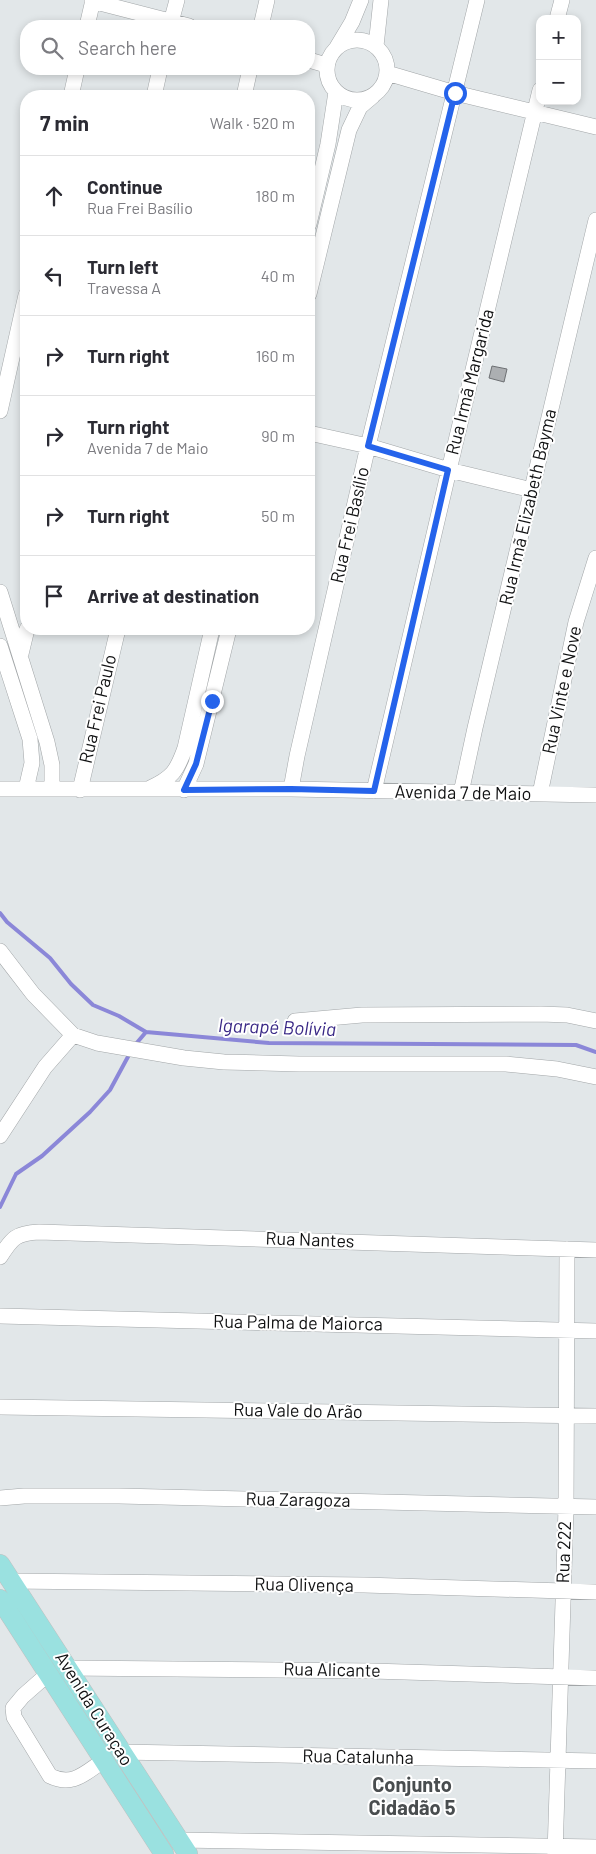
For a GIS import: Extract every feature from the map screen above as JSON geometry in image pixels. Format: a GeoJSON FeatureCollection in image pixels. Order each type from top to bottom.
{"type":"FeatureCollection","features":[{"type":"Feature","properties":{"kind":"main road","name":"Avenida Curaçao"},"geometry":{"type":"LineString","coordinates":[[0,1564],[183,1847]]}},
{"type":"Feature","properties":{"kind":"main road","name":"Avenida Curaçao"},"geometry":{"type":"LineString","coordinates":[[0,1599],[164,1854]]}},
{"type":"Feature","properties":{"kind":"street"},"geometry":{"type":"LineString","coordinates":[[172,20],[177,0]]}},
{"type":"Feature","properties":{"kind":"street"},"geometry":{"type":"LineString","coordinates":[[262,20],[267,0]]}},
{"type":"Feature","properties":{"kind":"street"},"geometry":{"type":"LineString","coordinates":[[361,0],[352,22],[330,55],[326,65],[326,75],[336,92],[344,97],[354,100],[372,96]]}},
{"type":"Feature","properties":{"kind":"street"},"geometry":{"type":"LineString","coordinates":[[376,46],[381,0]]}},
{"type":"Feature","properties":{"kind":"street","name":"Rua Frei Basílio"},"geometry":{"type":"LineString","coordinates":[[291,789],[368,446],[477,0]]}},
{"type":"Feature","properties":{"kind":"street"},"geometry":{"type":"LineString","coordinates":[[558,15],[562,0]]}},
{"type":"Feature","properties":{"kind":"street"},"geometry":{"type":"LineString","coordinates":[[88,20],[93,1],[157,20]]}},
{"type":"Feature","properties":{"kind":"street"},"geometry":{"type":"LineString","coordinates":[[315,269],[349,130],[360,107],[384,83],[387,73],[382,53],[376,46],[356,39],[346,41],[337,47]]}},
{"type":"Feature","properties":{"kind":"street"},"geometry":{"type":"LineString","coordinates":[[315,62],[326,65]]}},
{"type":"Feature","properties":{"kind":"street"},"geometry":{"type":"LineString","coordinates":[[387,73],[455,93],[596,127]]}},
{"type":"Feature","properties":{"kind":"street"},"geometry":{"type":"LineString","coordinates":[[72,90],[76,75]]}},
{"type":"Feature","properties":{"kind":"street"},"geometry":{"type":"LineString","coordinates":[[155,90],[159,75]]}},
{"type":"Feature","properties":{"kind":"street"},"geometry":{"type":"LineString","coordinates":[[245,90],[249,75]]}},
{"type":"Feature","properties":{"kind":"street"},"geometry":{"type":"LineString","coordinates":[[315,199],[328,144],[336,92]]}},
{"type":"Feature","properties":{"kind":"street","name":"Rua Irmã Margarida"},"geometry":{"type":"LineString","coordinates":[[374,791],[448,470],[536,105]]}},
{"type":"Feature","properties":{"kind":"street","name":"Rua Irmã Elizabeth Bayma"},"geometry":{"type":"LineString","coordinates":[[461,794],[596,220]]}},
{"type":"Feature","properties":{"kind":"street"},"geometry":{"type":"LineString","coordinates":[[0,411],[20,322]]}},
{"type":"Feature","properties":{"kind":"street"},"geometry":{"type":"LineString","coordinates":[[315,434],[368,446],[448,470],[532,490]]}},
{"type":"Feature","properties":{"kind":"street","name":"Rua Vinte e Nove"},"geometry":{"type":"LineString","coordinates":[[540,794],[576,622],[596,558]]}},
{"type":"Feature","properties":{"kind":"street"},"geometry":{"type":"LineString","coordinates":[[0,592],[47,742],[52,765],[52,789]]}},
{"type":"Feature","properties":{"kind":"street"},"geometry":{"type":"LineString","coordinates":[[21,655],[26,635]]}},
{"type":"Feature","properties":{"kind":"street","name":"Rua Frei Paulo"},"geometry":{"type":"LineString","coordinates":[[80,790],[117,635]]}},
{"type":"Feature","properties":{"kind":"street"},"geometry":{"type":"LineString","coordinates":[[147,790],[174,773],[180,763],[211,635]]}},
{"type":"Feature","properties":{"kind":"street"},"geometry":{"type":"LineString","coordinates":[[184,790],[196,764],[228,635]]}},
{"type":"Feature","properties":{"kind":"street"},"geometry":{"type":"LineString","coordinates":[[0,646],[30,739],[32,763],[26,789]]}},
{"type":"Feature","properties":{"kind":"street","name":"Avenida 7 de Maio"},"geometry":{"type":"LineString","coordinates":[[0,789],[291,789],[596,796]]}},
{"type":"Feature","properties":{"kind":"street"},"geometry":{"type":"LineString","coordinates":[[0,951],[32,994],[73,1035],[97,1043],[184,1058],[224,1062],[506,1064],[557,1069],[596,1077]]}},
{"type":"Feature","properties":{"kind":"street"},"geometry":{"type":"LineString","coordinates":[[295,1021],[362,1015],[541,1014],[567,1015],[596,1021]]}},
{"type":"Feature","properties":{"kind":"street"},"geometry":{"type":"LineString","coordinates":[[0,1136],[45,1067],[73,1035]]}},
{"type":"Feature","properties":{"kind":"street","name":"Rua Nantes"},"geometry":{"type":"LineString","coordinates":[[0,1257],[8,1244],[16,1236],[25,1233],[179,1236],[596,1250]]}},
{"type":"Feature","properties":{"kind":"street","name":"Rua 222"},"geometry":{"type":"LineString","coordinates":[[555,1850],[566,1508],[567,1249]]}},
{"type":"Feature","properties":{"kind":"street","name":"Rua Palma de Maiorca"},"geometry":{"type":"LineString","coordinates":[[0,1316],[596,1331]]}},
{"type":"Feature","properties":{"kind":"street","name":"Rua Vale do Arão"},"geometry":{"type":"LineString","coordinates":[[0,1406],[596,1416]]}},
{"type":"Feature","properties":{"kind":"street","name":"Rua Zaragoza"},"geometry":{"type":"LineString","coordinates":[[0,1498],[129,1496],[596,1508]]}},
{"type":"Feature","properties":{"kind":"street","name":"Rua Olivença"},"geometry":{"type":"LineString","coordinates":[[11,1581],[364,1585],[596,1592]]}},
{"type":"Feature","properties":{"kind":"street","name":"Rua Alicante"},"geometry":{"type":"LineString","coordinates":[[68,1668],[363,1671],[596,1678]]}},
{"type":"Feature","properties":{"kind":"street"},"geometry":{"type":"LineString","coordinates":[[48,1674],[23,1696],[13,1708],[14,1717],[50,1776],[59,1780],[76,1779],[103,1760]]}},
{"type":"Feature","properties":{"kind":"street","name":"Rua Catalunha"},"geometry":{"type":"LineString","coordinates":[[120,1752],[596,1762]]}},
{"type":"Feature","properties":{"kind":"street"},"geometry":{"type":"LineString","coordinates":[[295,1841],[309,1854]]}},
{"type":"Feature","properties":{"kind":"street"},"geometry":{"type":"LineString","coordinates":[[183,1847],[295,1841],[555,1850],[596,1847]]}},
{"type":"Feature","properties":{"kind":"building"},"geometry":{"type":"Polygon","coordinates":[[[492,366],[507,369],[504,382],[489,378],[492,366]]]}},
{"type":"Feature","properties":{"kind":"waterway","name":"Igarapé Bolívia"},"geometry":{"type":"LineString","coordinates":[[0,913],[7,922],[50,958],[71,984],[93,1005],[119,1016],[146,1032],[269,1043],[576,1045],[596,1052]]}},
{"type":"Feature","properties":{"kind":"waterway"},"geometry":{"type":"LineString","coordinates":[[135,1045],[146,1032]]}},
{"type":"Feature","properties":{"kind":"waterway"},"geometry":{"type":"LineString","coordinates":[[0,1207],[16,1174],[42,1156],[90,1112],[110,1090],[130,1053]]}},
{"type":"Feature","properties":{"kind":"district","name":"Conjunto Cidadão 5"},"geometry":{"type":"Point","coordinates":[412,1796]}},
{"type":"Feature","properties":{"kind":"route"},"geometry":{"type":"LineString","coordinates":[[212,701],[196,764],[184,790],[291,789],[374,791],[448,470],[368,446],[455,93]]}}]}
